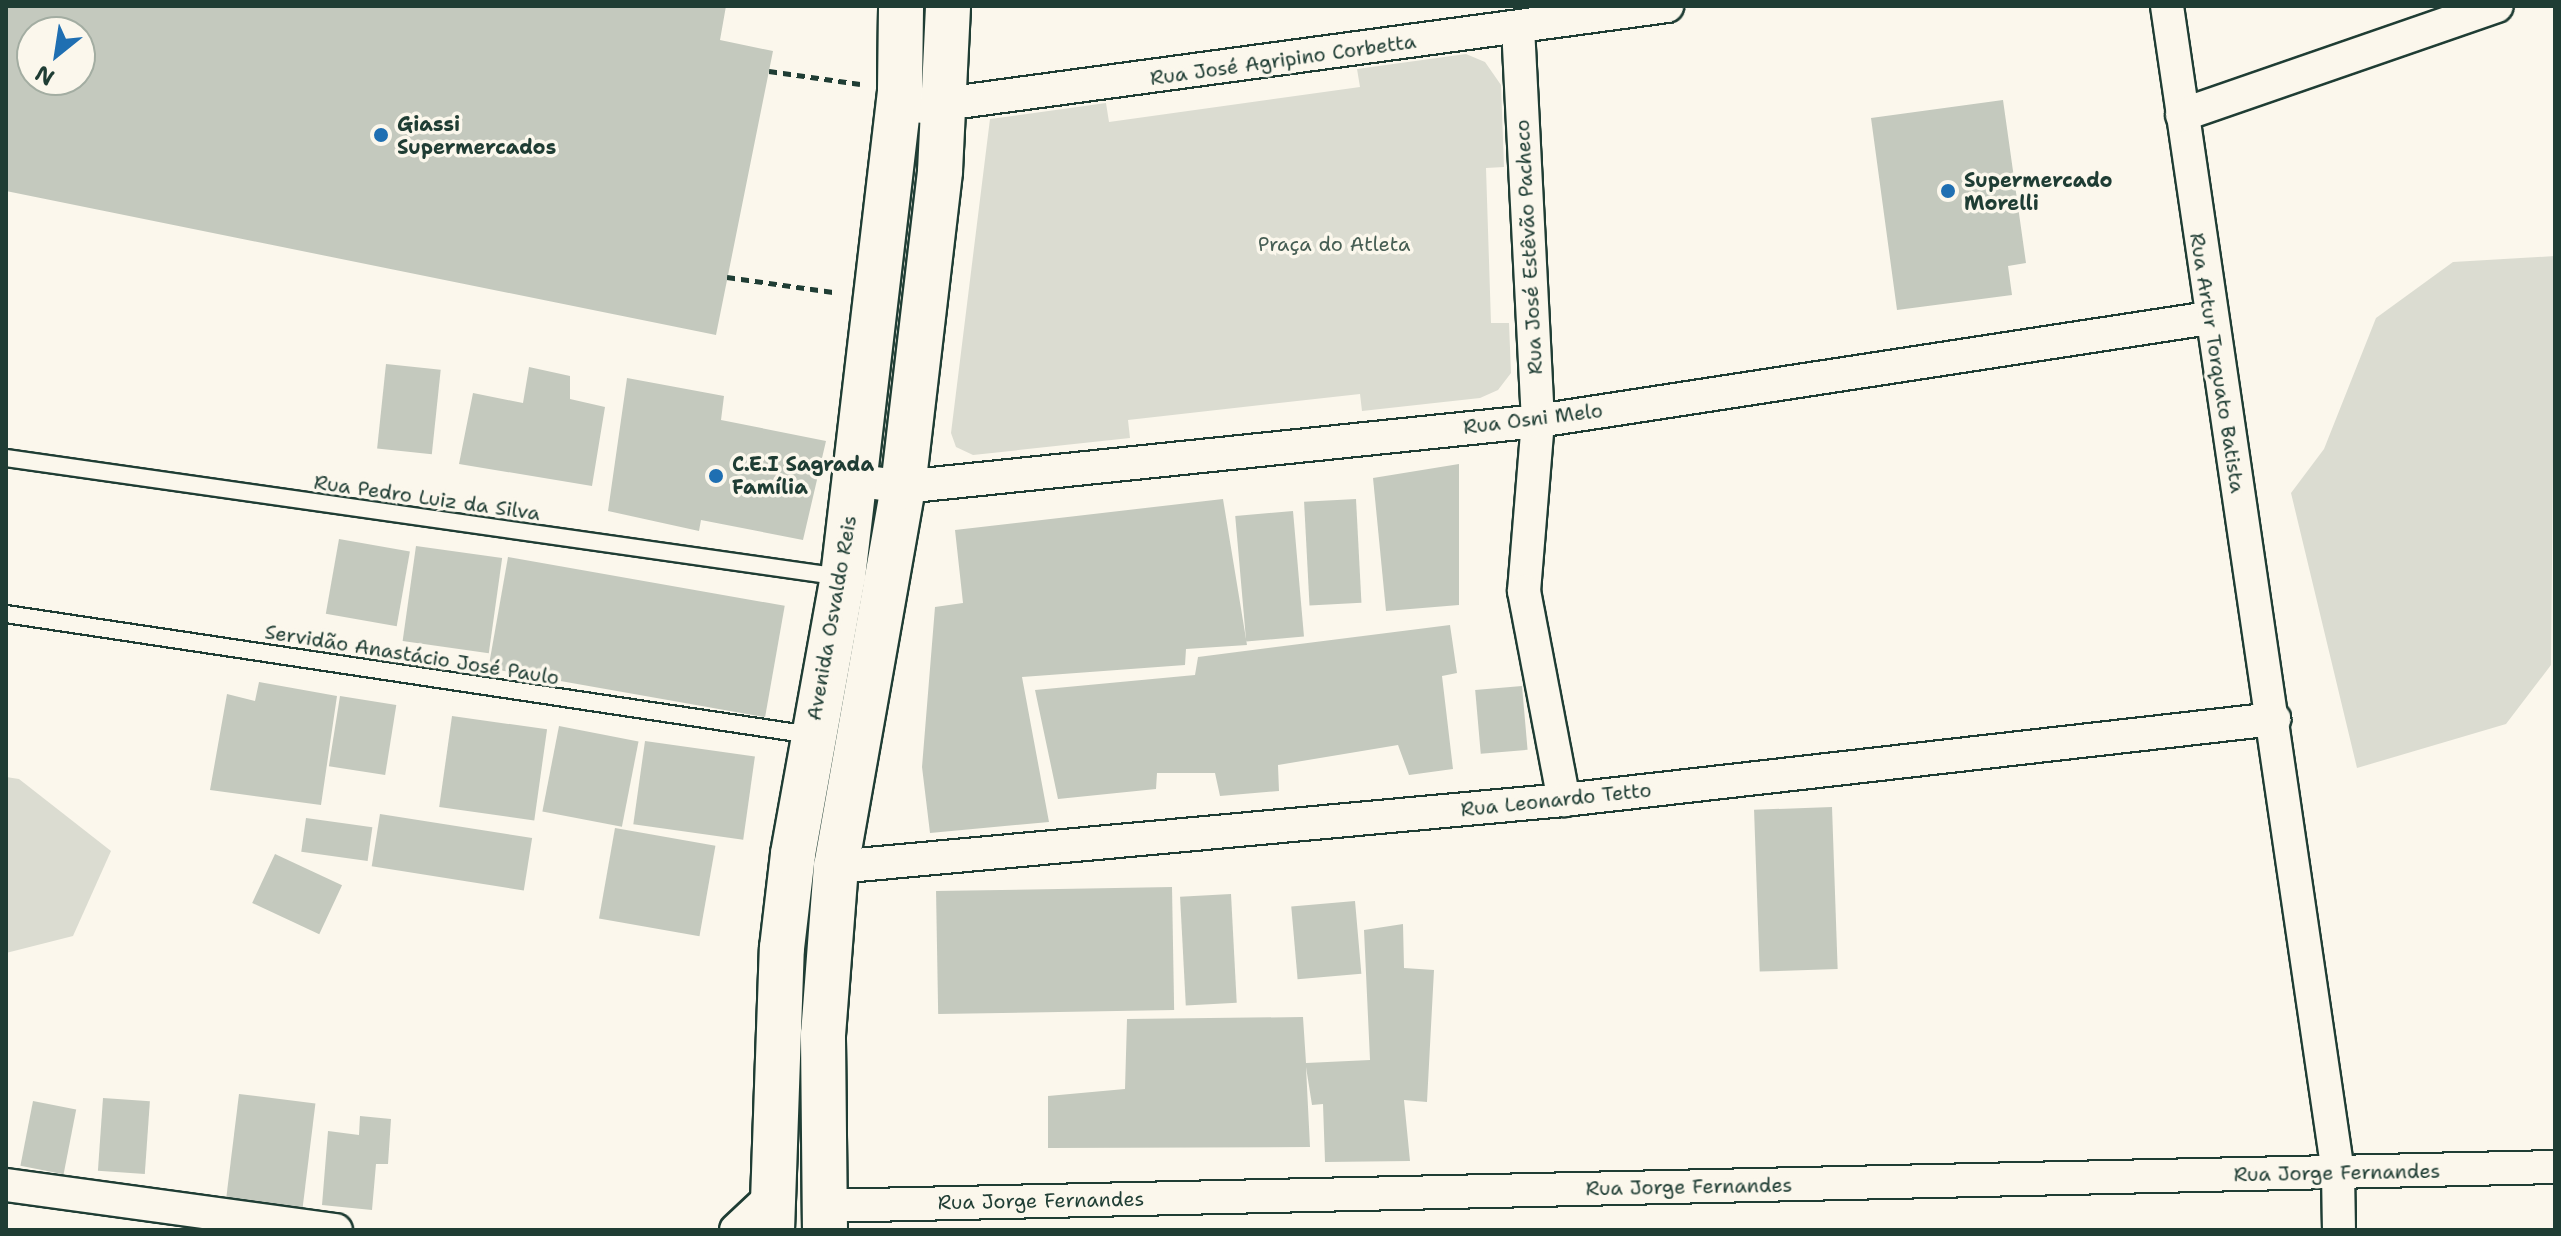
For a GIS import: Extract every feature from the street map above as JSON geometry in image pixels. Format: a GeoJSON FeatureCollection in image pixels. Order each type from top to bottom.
{"type":"FeatureCollection","features":[{"type":"Feature","properties":{"kind":"main road","name":"Avenida Osvaldo Reis"},"geometry":{"type":"LineString","coordinates":[[771,1214],[782,948],[813,735],[843,577],[899,100],[901,6]]}},
{"type":"Feature","properties":{"kind":"main road"},"geometry":{"type":"LineString","coordinates":[[824,1218],[823,1035],[836,867],[903,487],[945,106],[948,6]]}},
{"type":"Feature","properties":{"kind":"street","name":"Rua José Agripino Corbetta"},"geometry":{"type":"LineString","coordinates":[[899,100],[945,106],[1667,6]]}},
{"type":"Feature","properties":{"kind":"street","name":"Rua Artur Torquato Batista"},"geometry":{"type":"LineString","coordinates":[[2167,6],[2209,318],[2274,719],[2338,1173],[2339,1230]]}},
{"type":"Feature","properties":{"kind":"street"},"geometry":{"type":"LineString","coordinates":[[2182,115],[2497,6]]}},
{"type":"Feature","properties":{"kind":"street","name":"Rua José Estêvão Pacheco"},"geometry":{"type":"LineString","coordinates":[[1518,27],[1538,421],[1524,591],[1564,800]]}},
{"type":"Feature","properties":{"kind":"street","name":"Rua Osni Melo"},"geometry":{"type":"LineString","coordinates":[[855,480],[903,487],[1538,421],[2209,318]]}},
{"type":"Feature","properties":{"kind":"street","name":"Rua Leonardo Tetto"},"geometry":{"type":"LineString","coordinates":[[836,867],[1564,800],[2274,719]]}},
{"type":"Feature","properties":{"kind":"street","name":"Rua Jorge Fernandes"},"geometry":{"type":"LineString","coordinates":[[824,1218],[2555,1167]]}},
{"type":"Feature","properties":{"kind":"street"},"geometry":{"type":"LineString","coordinates":[[6,1185],[336,1230]]}},
{"type":"Feature","properties":{"kind":"street"},"geometry":{"type":"LineString","coordinates":[[736,1230],[771,1214]]}},
{"type":"Feature","properties":{"kind":"lane","name":"Rua Pedro Luiz da Silva"},"geometry":{"type":"LineString","coordinates":[[6,458],[843,577]]}},
{"type":"Feature","properties":{"kind":"lane","name":"Servidão Anastácio José Paulo"},"geometry":{"type":"LineString","coordinates":[[6,614],[813,735]]}},
{"type":"Feature","properties":{"kind":"path"},"geometry":{"type":"LineString","coordinates":[[769,71],[899,100]]}},
{"type":"Feature","properties":{"kind":"path"},"geometry":{"type":"LineString","coordinates":[[727,277],[876,298]]}},
{"type":"Feature","properties":{"kind":"green space","name":"Praça do Atleta"},"geometry":{"type":"Polygon","coordinates":[[[1466,54],[1485,62],[1501,85],[1504,167],[1486,168],[1491,323],[1509,323],[1511,373],[1498,390],[1480,398],[1362,411],[1360,394],[1128,420],[1130,438],[973,455],[956,447],[951,433],[990,119],[1106,103],[1109,122],[1360,87],[1357,69],[1466,54]]]}},
{"type":"Feature","properties":{"kind":"green space"},"geometry":{"type":"Polygon","coordinates":[[[2555,256],[2551,665],[2506,724],[2357,768],[2291,493],[2324,449],[2376,318],[2453,262],[2555,256]]]}},
{"type":"Feature","properties":{"kind":"green space"},"geometry":{"type":"Polygon","coordinates":[[[6,777],[19,779],[111,851],[73,936],[6,953],[6,777]]]}},
{"type":"Feature","properties":{"kind":"building","name":"Giassi Supermercados"},"geometry":{"type":"Polygon","coordinates":[[[6,6],[726,6],[720,40],[773,51],[716,335],[6,191],[6,6]]]}},
{"type":"Feature","properties":{"kind":"building","name":"Supermercado Morelli"},"geometry":{"type":"Polygon","coordinates":[[[2003,100],[2026,263],[2008,266],[2012,295],[1897,310],[1871,118],[2003,100]]]}},
{"type":"Feature","properties":{"kind":"building"},"geometry":{"type":"Polygon","coordinates":[[[386,364],[441,370],[432,454],[377,449],[386,364]]]}},
{"type":"Feature","properties":{"kind":"building"},"geometry":{"type":"Polygon","coordinates":[[[529,367],[570,376],[570,399],[605,407],[592,486],[459,464],[473,393],[523,403],[529,367]]]}},
{"type":"Feature","properties":{"kind":"building","name":"C.E.I Sagrada Família"},"geometry":{"type":"Polygon","coordinates":[[[627,378],[724,396],[721,420],[826,441],[803,540],[701,520],[699,531],[608,511],[627,378]]]}},
{"type":"Feature","properties":{"kind":"building"},"geometry":{"type":"Polygon","coordinates":[[[1459,464],[1459,605],[1386,611],[1373,478],[1459,464]]]}},
{"type":"Feature","properties":{"kind":"building"},"geometry":{"type":"Polygon","coordinates":[[[1223,499],[1247,645],[1186,649],[1185,665],[1022,677],[1049,822],[930,833],[922,767],[935,607],[963,603],[955,530],[1223,499]]]}},
{"type":"Feature","properties":{"kind":"building"},"geometry":{"type":"Polygon","coordinates":[[[1356,499],[1361,603],[1310,606],[1304,502],[1356,499]]]}},
{"type":"Feature","properties":{"kind":"building"},"geometry":{"type":"Polygon","coordinates":[[[1293,511],[1304,637],[1246,642],[1235,516],[1293,511]]]}},
{"type":"Feature","properties":{"kind":"building"},"geometry":{"type":"Polygon","coordinates":[[[339,539],[410,552],[397,626],[326,614],[339,539]]]}},
{"type":"Feature","properties":{"kind":"building"},"geometry":{"type":"Polygon","coordinates":[[[416,546],[502,558],[489,653],[403,641],[416,546]]]}},
{"type":"Feature","properties":{"kind":"building"},"geometry":{"type":"Polygon","coordinates":[[[508,557],[785,606],[765,717],[488,668],[508,557]]]}},
{"type":"Feature","properties":{"kind":"building"},"geometry":{"type":"Polygon","coordinates":[[[1450,625],[1457,673],[1442,676],[1453,769],[1409,775],[1398,745],[1278,765],[1279,791],[1220,796],[1215,773],[1157,773],[1156,789],[1058,799],[1035,690],[1195,675],[1198,657],[1450,625]]]}},
{"type":"Feature","properties":{"kind":"building"},"geometry":{"type":"Polygon","coordinates":[[[259,682],[337,696],[321,805],[210,790],[227,694],[255,701],[259,682]]]}},
{"type":"Feature","properties":{"kind":"building"},"geometry":{"type":"Polygon","coordinates":[[[1522,686],[1528,750],[1481,754],[1475,690],[1522,686]]]}},
{"type":"Feature","properties":{"kind":"building"},"geometry":{"type":"Polygon","coordinates":[[[340,696],[396,705],[385,775],[329,766],[340,696]]]}},
{"type":"Feature","properties":{"kind":"building"},"geometry":{"type":"Polygon","coordinates":[[[452,716],[547,729],[534,820],[439,807],[452,716]]]}},
{"type":"Feature","properties":{"kind":"building"},"geometry":{"type":"Polygon","coordinates":[[[559,726],[639,741],[622,827],[542,811],[559,726]]]}},
{"type":"Feature","properties":{"kind":"building"},"geometry":{"type":"Polygon","coordinates":[[[645,741],[755,756],[743,840],[633,824],[645,741]]]}},
{"type":"Feature","properties":{"kind":"building"},"geometry":{"type":"Polygon","coordinates":[[[1832,807],[1838,969],[1760,972],[1754,810],[1832,807]]]}},
{"type":"Feature","properties":{"kind":"building"},"geometry":{"type":"Polygon","coordinates":[[[380,814],[532,838],[524,890],[372,866],[380,814]]]}},
{"type":"Feature","properties":{"kind":"building"},"geometry":{"type":"Polygon","coordinates":[[[306,818],[372,827],[368,861],[301,852],[306,818]]]}},
{"type":"Feature","properties":{"kind":"building"},"geometry":{"type":"Polygon","coordinates":[[[615,828],[715,846],[699,936],[599,919],[615,828]]]}},
{"type":"Feature","properties":{"kind":"building"},"geometry":{"type":"Polygon","coordinates":[[[275,854],[342,885],[319,934],[252,903],[275,854]]]}},
{"type":"Feature","properties":{"kind":"building"},"geometry":{"type":"Polygon","coordinates":[[[1172,887],[1174,1010],[938,1014],[936,891],[1172,887]]]}},
{"type":"Feature","properties":{"kind":"building"},"geometry":{"type":"Polygon","coordinates":[[[1231,894],[1237,1003],[1186,1006],[1180,897],[1231,894]]]}},
{"type":"Feature","properties":{"kind":"building"},"geometry":{"type":"Polygon","coordinates":[[[1355,901],[1361,974],[1298,979],[1291,907],[1355,901]]]}},
{"type":"Feature","properties":{"kind":"building"},"geometry":{"type":"Polygon","coordinates":[[[1403,924],[1404,968],[1434,970],[1427,1102],[1404,1100],[1410,1161],[1325,1162],[1323,1104],[1312,1105],[1306,1067],[1310,1147],[1048,1148],[1048,1096],[1125,1089],[1127,1019],[1303,1017],[1306,1063],[1370,1060],[1364,930],[1403,924]]]}},
{"type":"Feature","properties":{"kind":"building"},"geometry":{"type":"Polygon","coordinates":[[[239,1094],[315,1103],[302,1213],[226,1203],[239,1094]]]}},
{"type":"Feature","properties":{"kind":"building"},"geometry":{"type":"Polygon","coordinates":[[[103,1098],[150,1101],[145,1174],[98,1171],[103,1098]]]}},
{"type":"Feature","properties":{"kind":"building"},"geometry":{"type":"Polygon","coordinates":[[[33,1101],[76,1109],[64,1174],[20,1166],[33,1101]]]}},
{"type":"Feature","properties":{"kind":"building"},"geometry":{"type":"Polygon","coordinates":[[[360,1116],[391,1119],[388,1164],[376,1164],[372,1210],[322,1205],[328,1131],[359,1135],[360,1116]]]}},
{"type":"Feature","properties":{"kind":"place","name":"Giassi Supermercados"},"geometry":{"type":"Point","coordinates":[381,135]}},
{"type":"Feature","properties":{"kind":"place","name":"Supermercado Morelli"},"geometry":{"type":"Point","coordinates":[1948,191]}},
{"type":"Feature","properties":{"kind":"place","name":"C.E.I Sagrada Família"},"geometry":{"type":"Point","coordinates":[716,476]}}]}
